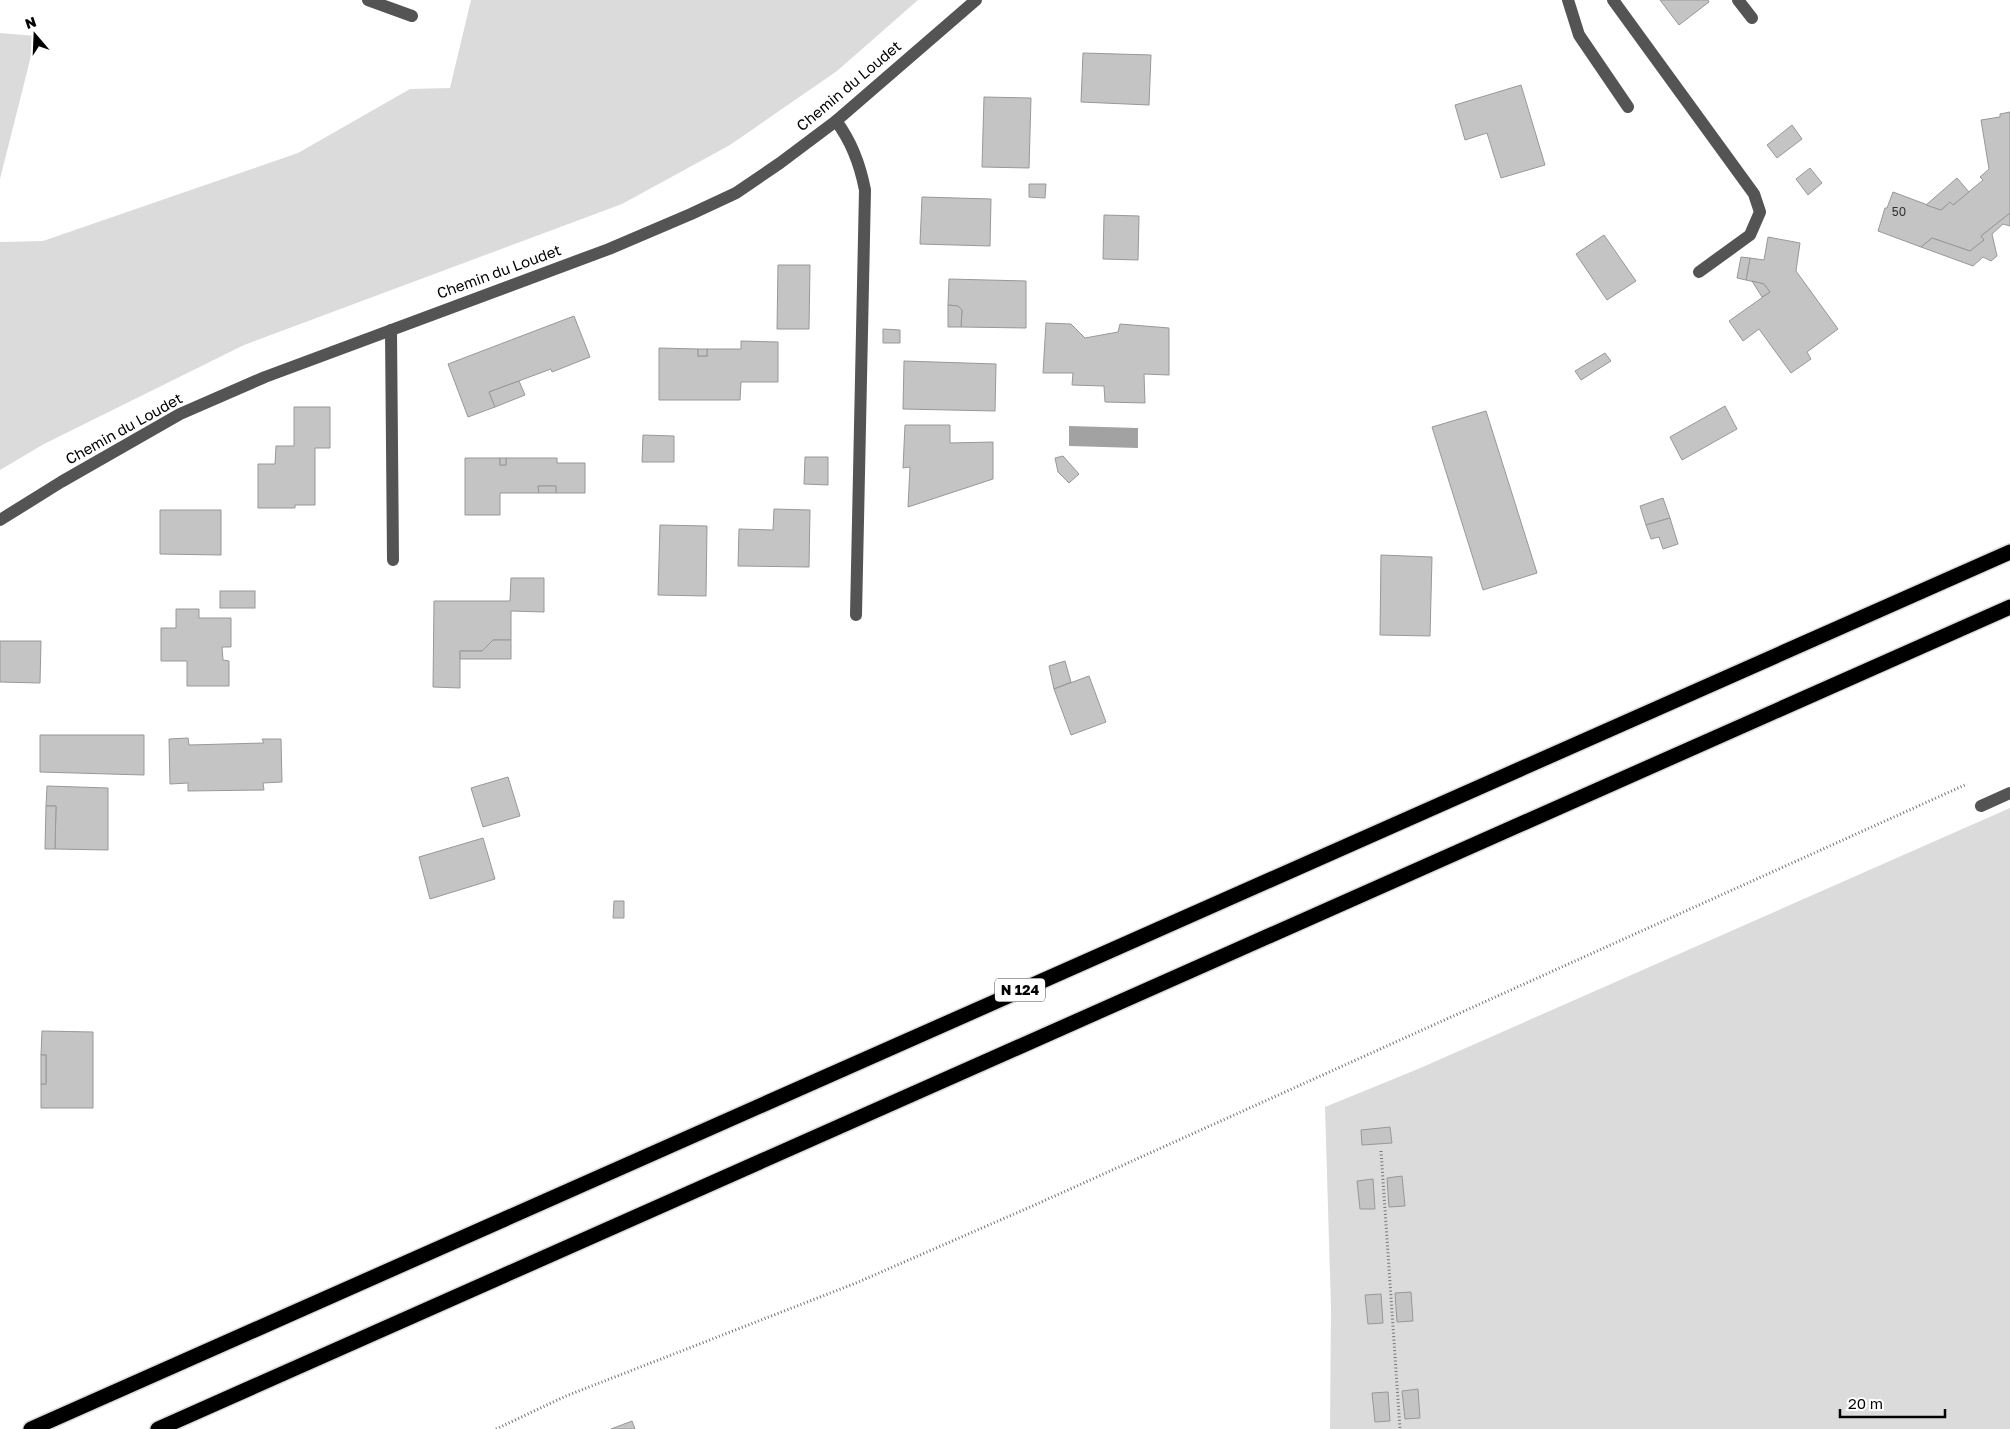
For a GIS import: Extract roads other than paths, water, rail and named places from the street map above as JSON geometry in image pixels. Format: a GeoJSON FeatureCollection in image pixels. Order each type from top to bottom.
{"type":"FeatureCollection","features":[{"type":"Feature","properties":{"kind":"highway","name":"N 124"},"geometry":{"type":"LineString","coordinates":[[31,1429],[2010,552]]}},
{"type":"Feature","properties":{"kind":"highway"},"geometry":{"type":"LineString","coordinates":[[158,1429],[2010,607]]}},
{"type":"Feature","properties":{"kind":"street"},"geometry":{"type":"LineString","coordinates":[[368,0],[412,16]]}},
{"type":"Feature","properties":{"kind":"street","name":"Chemin du Loudet"},"geometry":{"type":"LineString","coordinates":[[0,520],[61,482],[180,414],[265,377],[610,248],[736,193],[836,121],[976,0]]}},
{"type":"Feature","properties":{"kind":"street"},"geometry":{"type":"LineString","coordinates":[[1568,0],[1578,35],[1628,106]]}},
{"type":"Feature","properties":{"kind":"street"},"geometry":{"type":"LineString","coordinates":[[1613,0],[1754,194],[1760,212],[1750,235],[1699,272]]}},
{"type":"Feature","properties":{"kind":"street"},"geometry":{"type":"LineString","coordinates":[[1738,0],[1752,18]]}},
{"type":"Feature","properties":{"kind":"street"},"geometry":{"type":"LineString","coordinates":[[836,121],[851,143],[862,173],[865,190],[856,615]]}},
{"type":"Feature","properties":{"kind":"street"},"geometry":{"type":"LineString","coordinates":[[391,330],[393,560]]}},
{"type":"Feature","properties":{"kind":"street"},"geometry":{"type":"LineString","coordinates":[[1981,806],[2010,793]]}}]}
